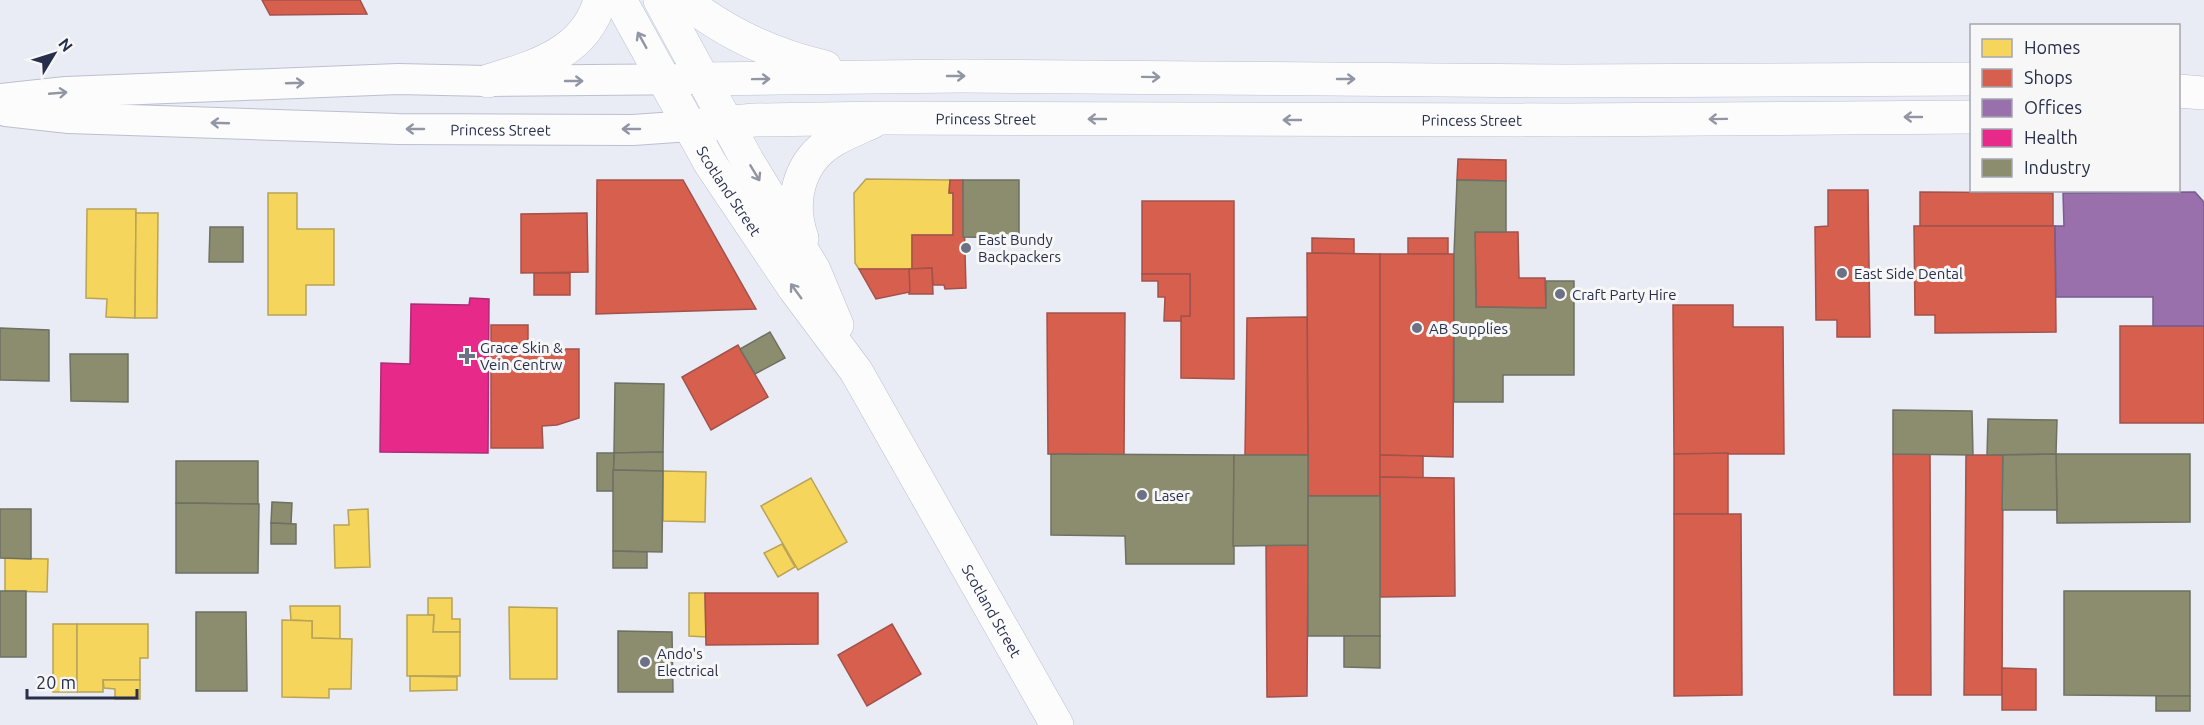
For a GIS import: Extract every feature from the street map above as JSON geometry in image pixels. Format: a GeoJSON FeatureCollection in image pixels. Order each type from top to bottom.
{"type":"FeatureCollection","features":[{"type":"Feature","properties":{"kind":"main road"},"geometry":{"type":"LineString","coordinates":[[488,81],[539,65],[565,51],[590,26],[600,0]]}},
{"type":"Feature","properties":{"kind":"main road","name":"Scotland Street"},"geometry":{"type":"LineString","coordinates":[[620,0],[710,163],[794,288],[856,371]]}},
{"type":"Feature","properties":{"kind":"main road","name":"Scotland Street"},"geometry":{"type":"LineString","coordinates":[[660,0],[726,122],[814,270],[856,371],[1057,725]]}},
{"type":"Feature","properties":{"kind":"main road"},"geometry":{"type":"LineString","coordinates":[[684,0],[726,31],[777,54],[870,77]]}},
{"type":"Feature","properties":{"kind":"main road"},"geometry":{"type":"LineString","coordinates":[[702,79],[870,77],[1554,81],[1970,79]]}},
{"type":"Feature","properties":{"kind":"main road","name":"Princess Street"},"geometry":{"type":"LineString","coordinates":[[690,126],[726,122],[882,118],[1567,120],[1970,117]]}},
{"type":"Feature","properties":{"kind":"main road"},"geometry":{"type":"LineString","coordinates":[[814,270],[796,223],[794,203],[804,171],[833,140],[882,118]]}},
{"type":"Feature","properties":{"kind":"street"},"geometry":{"type":"LineString","coordinates":[[0,99],[66,92],[398,79],[488,81],[702,79]]}},
{"type":"Feature","properties":{"kind":"street","name":"Princess Street"},"geometry":{"type":"LineString","coordinates":[[0,111],[69,118],[398,129],[633,130],[690,126]]}},
{"type":"Feature","properties":{"kind":"building: Homes"},"geometry":{"type":"Polygon","coordinates":[[[866,179],[950,180],[949,193],[953,193],[953,235],[912,235],[912,269],[859,269],[855,263],[854,193],[866,179]]]}},
{"type":"Feature","properties":{"kind":"building: Homes"},"geometry":{"type":"Polygon","coordinates":[[[268,193],[297,193],[297,229],[334,229],[334,285],[306,285],[306,315],[268,315],[268,193]]]}},
{"type":"Feature","properties":{"kind":"building: Homes"},"geometry":{"type":"Polygon","coordinates":[[[87,209],[136,209],[135,318],[106,317],[107,299],[86,298],[87,209]]]}},
{"type":"Feature","properties":{"kind":"building: Homes"},"geometry":{"type":"Polygon","coordinates":[[[136,213],[158,213],[157,318],[135,318],[136,213]]]}},
{"type":"Feature","properties":{"kind":"building: Homes"},"geometry":{"type":"Polygon","coordinates":[[[663,471],[706,472],[705,522],[663,521],[663,471]]]}},
{"type":"Feature","properties":{"kind":"building: Homes"},"geometry":{"type":"Polygon","coordinates":[[[811,478],[847,542],[798,570],[761,506],[811,478]]]}},
{"type":"Feature","properties":{"kind":"building: Homes"},"geometry":{"type":"Polygon","coordinates":[[[368,509],[370,567],[335,568],[334,525],[349,525],[348,510],[368,509]]]}},
{"type":"Feature","properties":{"kind":"building: Homes"},"geometry":{"type":"Polygon","coordinates":[[[782,544],[795,567],[778,577],[764,553],[782,544]]]}},
{"type":"Feature","properties":{"kind":"building: Homes"},"geometry":{"type":"Polygon","coordinates":[[[5,558],[48,559],[47,592],[5,591],[5,558]]]}},
{"type":"Feature","properties":{"kind":"building: Homes"},"geometry":{"type":"Polygon","coordinates":[[[689,593],[705,593],[706,637],[689,636],[689,593]]]}},
{"type":"Feature","properties":{"kind":"building: Homes"},"geometry":{"type":"Polygon","coordinates":[[[428,598],[452,598],[452,619],[460,619],[460,632],[433,632],[434,615],[428,615],[428,598]]]}},
{"type":"Feature","properties":{"kind":"building: Homes"},"geometry":{"type":"Polygon","coordinates":[[[290,606],[340,606],[340,639],[312,638],[312,621],[291,620],[290,606]]]}},
{"type":"Feature","properties":{"kind":"building: Homes"},"geometry":{"type":"Polygon","coordinates":[[[509,607],[557,608],[557,679],[510,679],[509,607]]]}},
{"type":"Feature","properties":{"kind":"building: Homes"},"geometry":{"type":"Polygon","coordinates":[[[407,615],[434,615],[433,632],[460,632],[460,676],[407,676],[407,615]]]}},
{"type":"Feature","properties":{"kind":"building: Homes"},"geometry":{"type":"Polygon","coordinates":[[[282,620],[312,621],[312,638],[352,639],[351,689],[329,689],[329,698],[282,697],[282,620]]]}},
{"type":"Feature","properties":{"kind":"building: Homes"},"geometry":{"type":"Polygon","coordinates":[[[53,624],[77,624],[77,692],[53,692],[53,624]]]}},
{"type":"Feature","properties":{"kind":"building: Homes"},"geometry":{"type":"Polygon","coordinates":[[[77,624],[148,624],[148,658],[140,658],[140,680],[103,680],[103,692],[77,692],[77,624]]]}},
{"type":"Feature","properties":{"kind":"building: Homes"},"geometry":{"type":"Polygon","coordinates":[[[410,676],[457,677],[457,690],[410,691],[410,676]]]}},
{"type":"Feature","properties":{"kind":"building: Homes"},"geometry":{"type":"Polygon","coordinates":[[[103,680],[140,680],[140,699],[115,699],[115,689],[104,688],[103,680]]]}},
{"type":"Feature","properties":{"kind":"building: Shops"},"geometry":{"type":"Polygon","coordinates":[[[262,0],[360,0],[367,14],[270,15],[262,0]]]}},
{"type":"Feature","properties":{"kind":"building: Shops"},"geometry":{"type":"Polygon","coordinates":[[[1458,159],[1506,160],[1506,181],[1457,180],[1458,159]]]}},
{"type":"Feature","properties":{"kind":"building: Shops"},"geometry":{"type":"Polygon","coordinates":[[[597,180],[683,180],[756,309],[596,314],[597,180]]]}},
{"type":"Feature","properties":{"kind":"building: Shops"},"geometry":{"type":"Polygon","coordinates":[[[950,180],[963,180],[966,288],[945,289],[944,285],[933,285],[932,268],[912,269],[912,235],[953,235],[953,193],[949,193],[950,180]]]}},
{"type":"Feature","properties":{"kind":"building: Shops","name":"East Side Dental"},"geometry":{"type":"Polygon","coordinates":[[[1828,190],[1868,190],[1870,337],[1837,337],[1837,320],[1816,320],[1815,227],[1828,226],[1828,190]]]}},
{"type":"Feature","properties":{"kind":"building: Shops"},"geometry":{"type":"Polygon","coordinates":[[[1920,192],[2053,193],[2053,226],[1920,226],[1920,192]]]}},
{"type":"Feature","properties":{"kind":"building: Shops"},"geometry":{"type":"Polygon","coordinates":[[[1142,201],[1234,201],[1234,379],[1181,378],[1181,316],[1190,316],[1190,274],[1142,274],[1142,201]]]}},
{"type":"Feature","properties":{"kind":"building: Shops"},"geometry":{"type":"Polygon","coordinates":[[[587,213],[588,272],[521,273],[521,214],[587,213]]]}},
{"type":"Feature","properties":{"kind":"building: Shops"},"geometry":{"type":"Polygon","coordinates":[[[1914,226],[2055,226],[2056,332],[1935,333],[1935,315],[1915,315],[1914,226]]]}},
{"type":"Feature","properties":{"kind":"building: Shops"},"geometry":{"type":"Polygon","coordinates":[[[1475,232],[1518,232],[1519,278],[1545,278],[1546,308],[1476,307],[1475,232]]]}},
{"type":"Feature","properties":{"kind":"building: Shops"},"geometry":{"type":"Polygon","coordinates":[[[1312,238],[1354,239],[1354,254],[1312,253],[1312,238]]]}},
{"type":"Feature","properties":{"kind":"building: Shops"},"geometry":{"type":"Polygon","coordinates":[[[1408,238],[1448,238],[1448,254],[1408,254],[1408,238]]]}},
{"type":"Feature","properties":{"kind":"building: Shops"},"geometry":{"type":"Polygon","coordinates":[[[1307,253],[1380,254],[1380,496],[1308,496],[1307,253]]]}},
{"type":"Feature","properties":{"kind":"building: Shops","name":"AB Supplies"},"geometry":{"type":"Polygon","coordinates":[[[1380,254],[1454,254],[1453,457],[1380,455],[1380,254]]]}},
{"type":"Feature","properties":{"kind":"building: Shops"},"geometry":{"type":"Polygon","coordinates":[[[932,268],[933,294],[909,294],[909,269],[932,268]]]}},
{"type":"Feature","properties":{"kind":"building: Shops"},"geometry":{"type":"Polygon","coordinates":[[[859,269],[909,269],[910,292],[876,299],[859,269]]]}},
{"type":"Feature","properties":{"kind":"building: Shops"},"geometry":{"type":"Polygon","coordinates":[[[534,273],[570,273],[570,295],[534,295],[534,273]]]}},
{"type":"Feature","properties":{"kind":"building: Shops"},"geometry":{"type":"Polygon","coordinates":[[[1142,274],[1190,274],[1190,316],[1181,316],[1181,321],[1164,321],[1165,297],[1158,297],[1158,281],[1142,281],[1142,274]]]}},
{"type":"Feature","properties":{"kind":"building: Shops"},"geometry":{"type":"Polygon","coordinates":[[[1673,305],[1733,305],[1733,327],[1783,327],[1784,454],[1674,454],[1673,305]]]}},
{"type":"Feature","properties":{"kind":"building: Shops"},"geometry":{"type":"Polygon","coordinates":[[[1047,313],[1125,313],[1124,455],[1048,454],[1047,313]]]}},
{"type":"Feature","properties":{"kind":"building: Shops"},"geometry":{"type":"Polygon","coordinates":[[[1307,317],[1308,455],[1245,455],[1247,318],[1307,317]]]}},
{"type":"Feature","properties":{"kind":"building: Shops"},"geometry":{"type":"Polygon","coordinates":[[[491,325],[528,325],[528,349],[491,349],[491,325]]]}},
{"type":"Feature","properties":{"kind":"building: Shops"},"geometry":{"type":"Polygon","coordinates":[[[2120,326],[2204,326],[2204,423],[2120,423],[2120,326]]]}},
{"type":"Feature","properties":{"kind":"building: Shops"},"geometry":{"type":"Polygon","coordinates":[[[738,345],[768,397],[711,430],[682,377],[738,345]]]}},
{"type":"Feature","properties":{"kind":"building: Shops"},"geometry":{"type":"Polygon","coordinates":[[[491,349],[579,349],[579,418],[557,425],[542,426],[543,448],[491,448],[491,349]]]}},
{"type":"Feature","properties":{"kind":"building: Shops"},"geometry":{"type":"Polygon","coordinates":[[[1728,453],[1728,514],[1674,514],[1674,454],[1728,453]]]}},
{"type":"Feature","properties":{"kind":"building: Shops"},"geometry":{"type":"Polygon","coordinates":[[[1893,454],[1930,454],[1931,695],[1894,695],[1893,454]]]}},
{"type":"Feature","properties":{"kind":"building: Shops"},"geometry":{"type":"Polygon","coordinates":[[[1380,455],[1423,456],[1423,478],[1380,477],[1380,455]]]}},
{"type":"Feature","properties":{"kind":"building: Shops"},"geometry":{"type":"Polygon","coordinates":[[[1966,455],[2003,455],[2002,695],[1964,695],[1966,455]]]}},
{"type":"Feature","properties":{"kind":"building: Shops"},"geometry":{"type":"Polygon","coordinates":[[[1380,477],[1454,478],[1455,596],[1380,597],[1380,477]]]}},
{"type":"Feature","properties":{"kind":"building: Shops"},"geometry":{"type":"Polygon","coordinates":[[[1674,514],[1741,514],[1742,695],[1674,696],[1674,514]]]}},
{"type":"Feature","properties":{"kind":"building: Shops"},"geometry":{"type":"Polygon","coordinates":[[[1266,545],[1308,545],[1307,696],[1267,697],[1266,545]]]}},
{"type":"Feature","properties":{"kind":"building: Shops"},"geometry":{"type":"Polygon","coordinates":[[[705,593],[818,593],[818,644],[706,645],[705,593]]]}},
{"type":"Feature","properties":{"kind":"building: Shops"},"geometry":{"type":"Polygon","coordinates":[[[892,624],[921,674],[867,706],[838,655],[892,624]]]}},
{"type":"Feature","properties":{"kind":"building: Shops"},"geometry":{"type":"Polygon","coordinates":[[[2002,668],[2036,669],[2036,710],[2002,710],[2002,668]]]}},
{"type":"Feature","properties":{"kind":"building: Offices"},"geometry":{"type":"Polygon","coordinates":[[[2195,192],[2204,202],[2204,326],[2153,326],[2153,297],[2056,297],[2055,226],[2064,226],[2063,193],[2195,192]]]}},
{"type":"Feature","properties":{"kind":"building: Health"},"geometry":{"type":"Polygon","coordinates":[[[470,298],[489,299],[488,453],[380,452],[381,363],[410,364],[411,304],[469,305],[470,298]]]}},
{"type":"Feature","properties":{"kind":"building: Industry"},"geometry":{"type":"Polygon","coordinates":[[[963,180],[1019,180],[1019,238],[963,237],[963,180]]]}},
{"type":"Feature","properties":{"kind":"building: Industry","name":"Craft Party Hire"},"geometry":{"type":"Polygon","coordinates":[[[1457,180],[1506,181],[1506,232],[1475,232],[1476,307],[1546,308],[1546,281],[1574,281],[1574,375],[1503,375],[1503,402],[1454,402],[1454,254],[1457,180]]]}},
{"type":"Feature","properties":{"kind":"building: Industry"},"geometry":{"type":"Polygon","coordinates":[[[210,227],[243,227],[243,262],[209,262],[210,227]]]}},
{"type":"Feature","properties":{"kind":"building: Industry"},"geometry":{"type":"Polygon","coordinates":[[[0,328],[49,330],[49,381],[0,380],[0,328]]]}},
{"type":"Feature","properties":{"kind":"building: Industry"},"geometry":{"type":"Polygon","coordinates":[[[770,332],[785,358],[755,374],[740,349],[770,332]]]}},
{"type":"Feature","properties":{"kind":"building: Industry"},"geometry":{"type":"Polygon","coordinates":[[[70,354],[128,354],[128,402],[71,401],[70,354]]]}},
{"type":"Feature","properties":{"kind":"building: Industry"},"geometry":{"type":"Polygon","coordinates":[[[615,383],[664,384],[663,452],[614,453],[615,383]]]}},
{"type":"Feature","properties":{"kind":"building: Industry"},"geometry":{"type":"Polygon","coordinates":[[[1893,410],[1972,411],[1973,455],[1893,454],[1893,410]]]}},
{"type":"Feature","properties":{"kind":"building: Industry"},"geometry":{"type":"Polygon","coordinates":[[[1988,419],[2057,420],[2056,454],[1987,455],[1988,419]]]}},
{"type":"Feature","properties":{"kind":"building: Industry"},"geometry":{"type":"Polygon","coordinates":[[[663,452],[663,471],[613,470],[614,453],[663,452]]]}},
{"type":"Feature","properties":{"kind":"building: Industry"},"geometry":{"type":"Polygon","coordinates":[[[597,453],[614,453],[613,491],[597,491],[597,453]]]}},
{"type":"Feature","properties":{"kind":"building: Industry","name":"Laser"},"geometry":{"type":"Polygon","coordinates":[[[1051,454],[1234,455],[1234,564],[1126,564],[1125,536],[1051,535],[1051,454]]]}},
{"type":"Feature","properties":{"kind":"building: Industry"},"geometry":{"type":"Polygon","coordinates":[[[2056,454],[2190,454],[2190,522],[2057,523],[2056,454]]]}},
{"type":"Feature","properties":{"kind":"building: Industry"},"geometry":{"type":"Polygon","coordinates":[[[2056,454],[2057,510],[2002,510],[2003,455],[2056,454]]]}},
{"type":"Feature","properties":{"kind":"building: Industry"},"geometry":{"type":"Polygon","coordinates":[[[1234,455],[1308,455],[1308,545],[1233,546],[1234,455]]]}},
{"type":"Feature","properties":{"kind":"building: Industry"},"geometry":{"type":"Polygon","coordinates":[[[176,461],[258,461],[258,504],[176,503],[176,461]]]}},
{"type":"Feature","properties":{"kind":"building: Industry"},"geometry":{"type":"Polygon","coordinates":[[[613,470],[663,471],[662,552],[613,551],[613,470]]]}},
{"type":"Feature","properties":{"kind":"building: Industry"},"geometry":{"type":"Polygon","coordinates":[[[1308,496],[1380,496],[1380,636],[1308,636],[1308,496]]]}},
{"type":"Feature","properties":{"kind":"building: Industry"},"geometry":{"type":"Polygon","coordinates":[[[272,502],[292,503],[291,524],[271,523],[272,502]]]}},
{"type":"Feature","properties":{"kind":"building: Industry"},"geometry":{"type":"Polygon","coordinates":[[[176,503],[259,504],[258,573],[176,573],[176,503]]]}},
{"type":"Feature","properties":{"kind":"building: Industry"},"geometry":{"type":"Polygon","coordinates":[[[0,509],[31,509],[31,559],[0,558],[0,509]]]}},
{"type":"Feature","properties":{"kind":"building: Industry"},"geometry":{"type":"Polygon","coordinates":[[[271,523],[296,524],[296,544],[271,544],[271,523]]]}},
{"type":"Feature","properties":{"kind":"building: Industry"},"geometry":{"type":"Polygon","coordinates":[[[613,551],[647,552],[647,568],[613,568],[613,551]]]}},
{"type":"Feature","properties":{"kind":"building: Industry"},"geometry":{"type":"Polygon","coordinates":[[[0,591],[26,591],[26,657],[0,657],[0,591]]]}},
{"type":"Feature","properties":{"kind":"building: Industry"},"geometry":{"type":"Polygon","coordinates":[[[2064,591],[2190,591],[2190,696],[2064,695],[2064,591]]]}},
{"type":"Feature","properties":{"kind":"building: Industry"},"geometry":{"type":"Polygon","coordinates":[[[196,612],[246,612],[247,691],[196,691],[196,612]]]}},
{"type":"Feature","properties":{"kind":"building: Industry","name":"Ando's Electrical"},"geometry":{"type":"Polygon","coordinates":[[[618,631],[672,632],[673,692],[618,692],[618,631]]]}},
{"type":"Feature","properties":{"kind":"building: Industry"},"geometry":{"type":"Polygon","coordinates":[[[1344,636],[1380,636],[1380,668],[1344,667],[1344,636]]]}},
{"type":"Feature","properties":{"kind":"building: Industry"},"geometry":{"type":"Polygon","coordinates":[[[2156,696],[2190,696],[2190,711],[2156,711],[2156,696]]]}},
{"type":"Feature","properties":{"kind":"place","name":"East Bundy Backpackers"},"geometry":{"type":"Point","coordinates":[966,248]}},
{"type":"Feature","properties":{"kind":"place","name":"East Side Dental"},"geometry":{"type":"Point","coordinates":[1842,273]}},
{"type":"Feature","properties":{"kind":"place","name":"Craft Party Hire"},"geometry":{"type":"Point","coordinates":[1560,294]}},
{"type":"Feature","properties":{"kind":"place","name":"AB Supplies"},"geometry":{"type":"Point","coordinates":[1417,328]}},
{"type":"Feature","properties":{"kind":"place","name":"Grace Skin & Vein Centrw"},"geometry":{"type":"Point","coordinates":[467,356]}},
{"type":"Feature","properties":{"kind":"place","name":"Laser"},"geometry":{"type":"Point","coordinates":[1142,495]}},
{"type":"Feature","properties":{"kind":"place","name":"Ando's Electrical"},"geometry":{"type":"Point","coordinates":[645,662]}}]}
